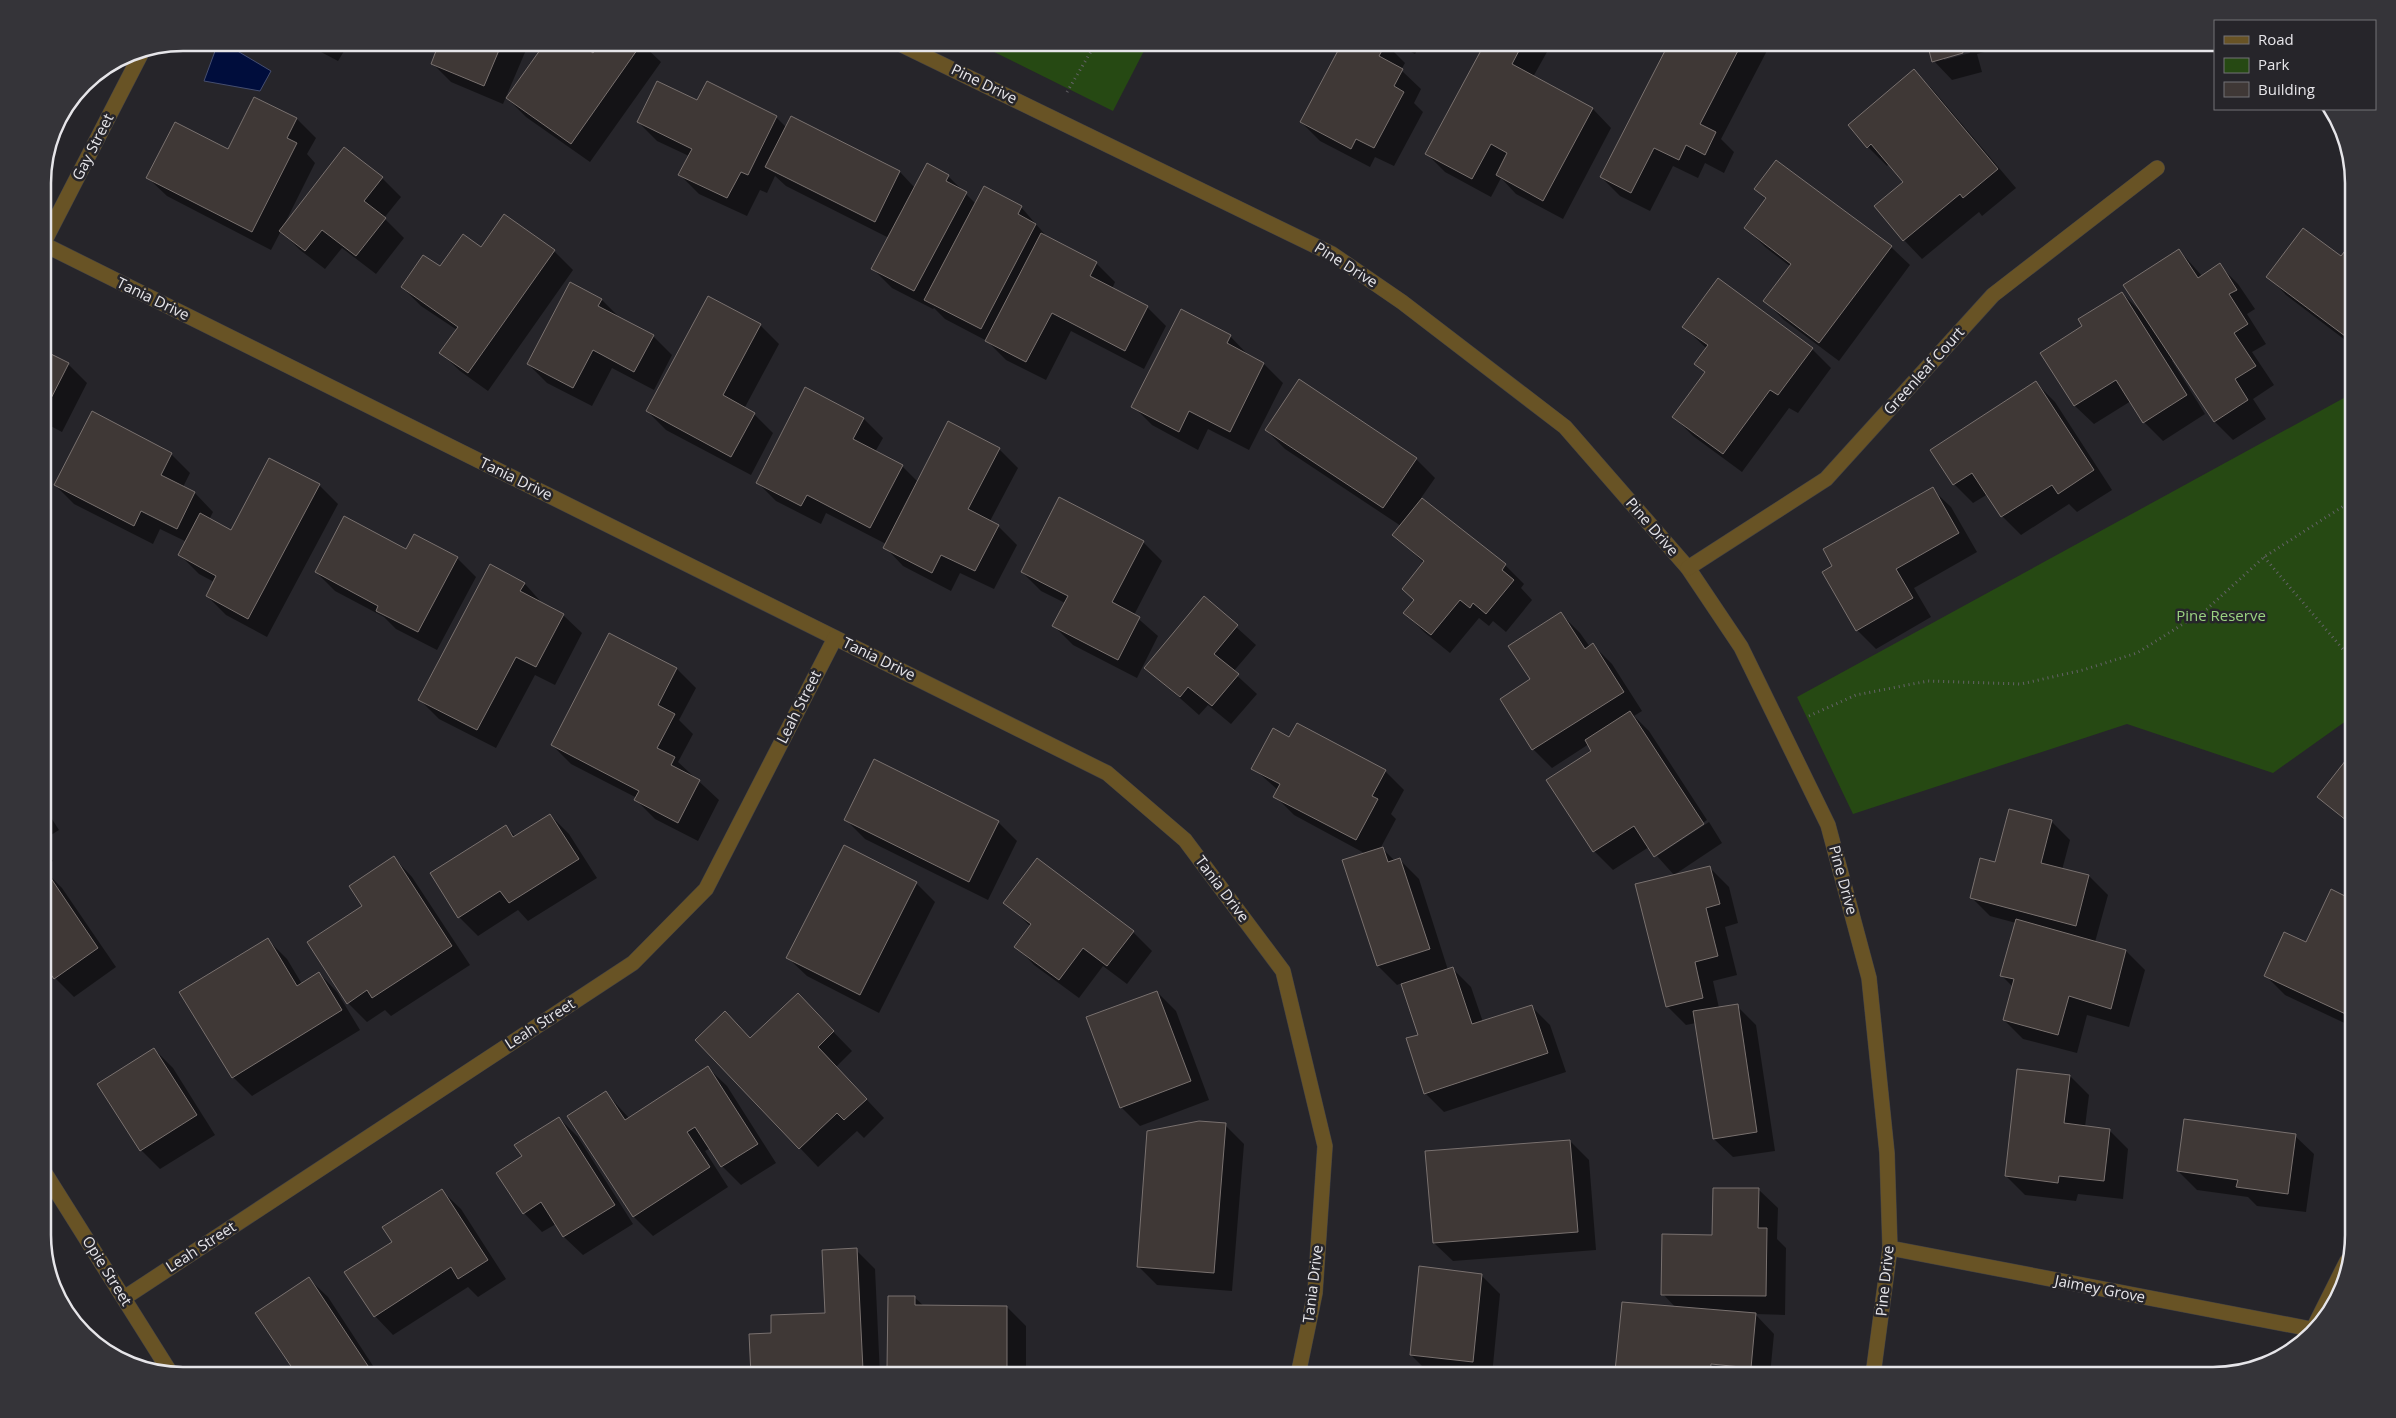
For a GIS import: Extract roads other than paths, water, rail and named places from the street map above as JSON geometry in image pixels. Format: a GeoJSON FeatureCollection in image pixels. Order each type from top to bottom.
{"type":"FeatureCollection","features":[{"type":"Feature","properties":{"kind":"street","name":"Pine Drive"},"geometry":{"type":"LineString","coordinates":[[916,51],[1332,254],[1402,302],[1565,427],[1688,568],[1741,647],[1828,825],[1868,978],[1887,1153],[1890,1248],[1874,1367]]}},
{"type":"Feature","properties":{"kind":"street","name":"Gay Street"},"geometry":{"type":"LineString","coordinates":[[52,227],[138,59]]}},
{"type":"Feature","properties":{"kind":"street","name":"Greenleaf Court"},"geometry":{"type":"LineString","coordinates":[[1688,568],[1826,479],[1993,295],[2157,168]]}},
{"type":"Feature","properties":{"kind":"street","name":"Tania Drive"},"geometry":{"type":"LineString","coordinates":[[52,248],[1107,773],[1185,840],[1283,971],[1325,1146],[1315,1294],[1300,1367]]}},
{"type":"Feature","properties":{"kind":"street","name":"Leah Street"},"geometry":{"type":"LineString","coordinates":[[124,1298],[633,963],[706,889],[835,638]]}},
{"type":"Feature","properties":{"kind":"street","name":"Opie Street"},"geometry":{"type":"LineString","coordinates":[[52,1184],[166,1366]]}},
{"type":"Feature","properties":{"kind":"street","name":"Jaimey Grove"},"geometry":{"type":"LineString","coordinates":[[1890,1248],[2306,1328]]}},
{"type":"Feature","properties":{"kind":"street"},"geometry":{"type":"LineString","coordinates":[[2327,1301],[2336,1284]]}},
{"type":"Feature","properties":{"kind":"park label","name":"Pine Reserve"},"geometry":{"type":"Point","coordinates":[2221,616]}}]}
